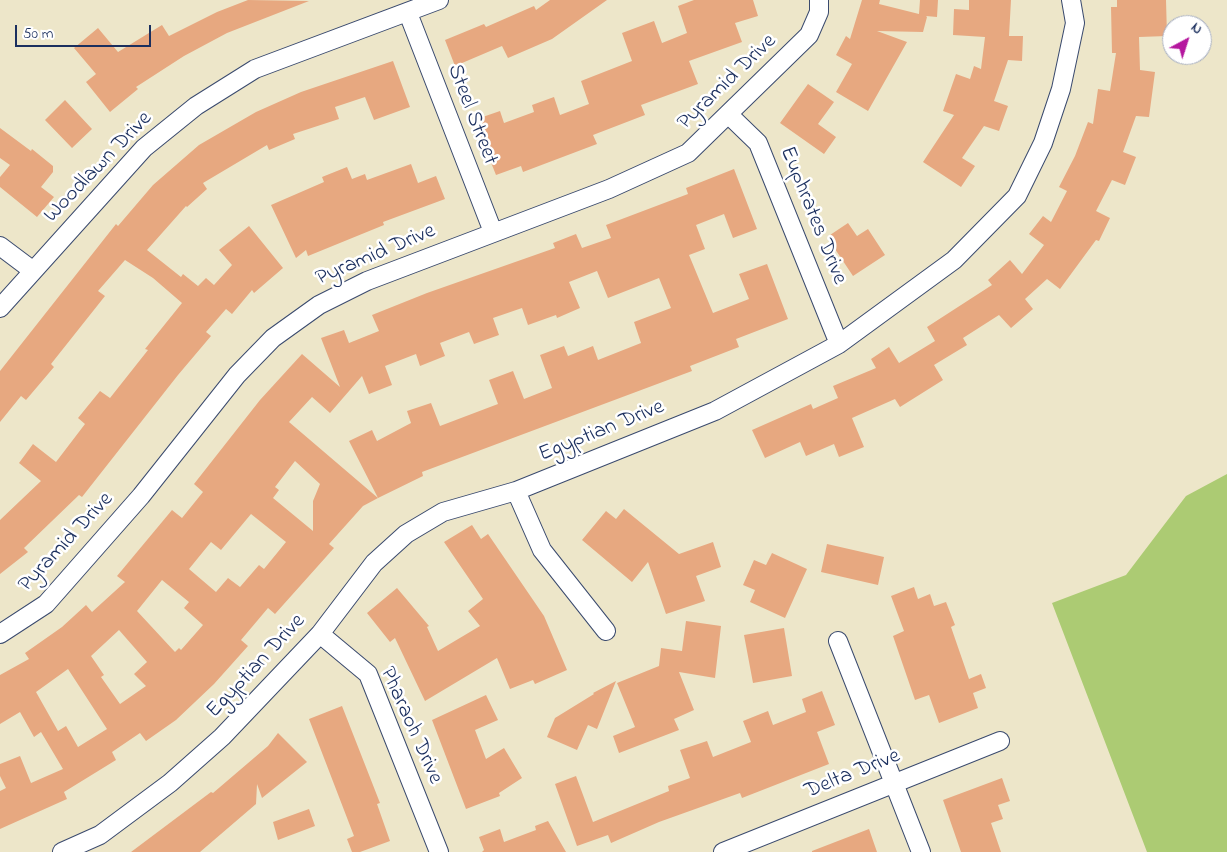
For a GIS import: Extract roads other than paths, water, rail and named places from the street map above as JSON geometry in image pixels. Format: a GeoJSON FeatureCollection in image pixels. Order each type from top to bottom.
{"type":"FeatureCollection","features":[{"type":"Feature","properties":{"kind":"street","name":"Woodlawn Drive"},"geometry":{"type":"LineString","coordinates":[[0,308],[32,270],[144,148],[196,106],[256,69],[440,0]]}},
{"type":"Feature","properties":{"kind":"street","name":"Pyramid Drive"},"geometry":{"type":"LineString","coordinates":[[0,634],[46,604],[141,496],[237,375],[273,338],[319,304],[367,281],[609,189],[688,153],[809,35],[819,12],[819,0]]}},
{"type":"Feature","properties":{"kind":"street","name":"Egyptian Drive"},"geometry":{"type":"LineString","coordinates":[[62,852],[100,835],[170,783],[222,737],[320,634],[374,563],[406,534],[443,512],[516,491],[715,411],[839,344],[954,260],[1016,196],[1044,143],[1061,89],[1075,23],[1071,0]]}},
{"type":"Feature","properties":{"kind":"street","name":"Steel Street"},"geometry":{"type":"LineString","coordinates":[[408,13],[493,232]]}},
{"type":"Feature","properties":{"kind":"street","name":"Euphrates Drive"},"geometry":{"type":"LineString","coordinates":[[728,114],[758,143],[839,344]]}},
{"type":"Feature","properties":{"kind":"street"},"geometry":{"type":"LineString","coordinates":[[0,246],[32,270]]}},
{"type":"Feature","properties":{"kind":"street"},"geometry":{"type":"LineString","coordinates":[[516,491],[542,550],[606,631]]}},
{"type":"Feature","properties":{"kind":"street","name":"Pharaoh Drive"},"geometry":{"type":"LineString","coordinates":[[320,634],[368,674],[438,852]]}},
{"type":"Feature","properties":{"kind":"street"},"geometry":{"type":"LineString","coordinates":[[838,640],[921,852]]}},
{"type":"Feature","properties":{"kind":"street","name":"Delta Drive"},"geometry":{"type":"LineString","coordinates":[[723,852],[895,782],[1000,742]]}}]}
